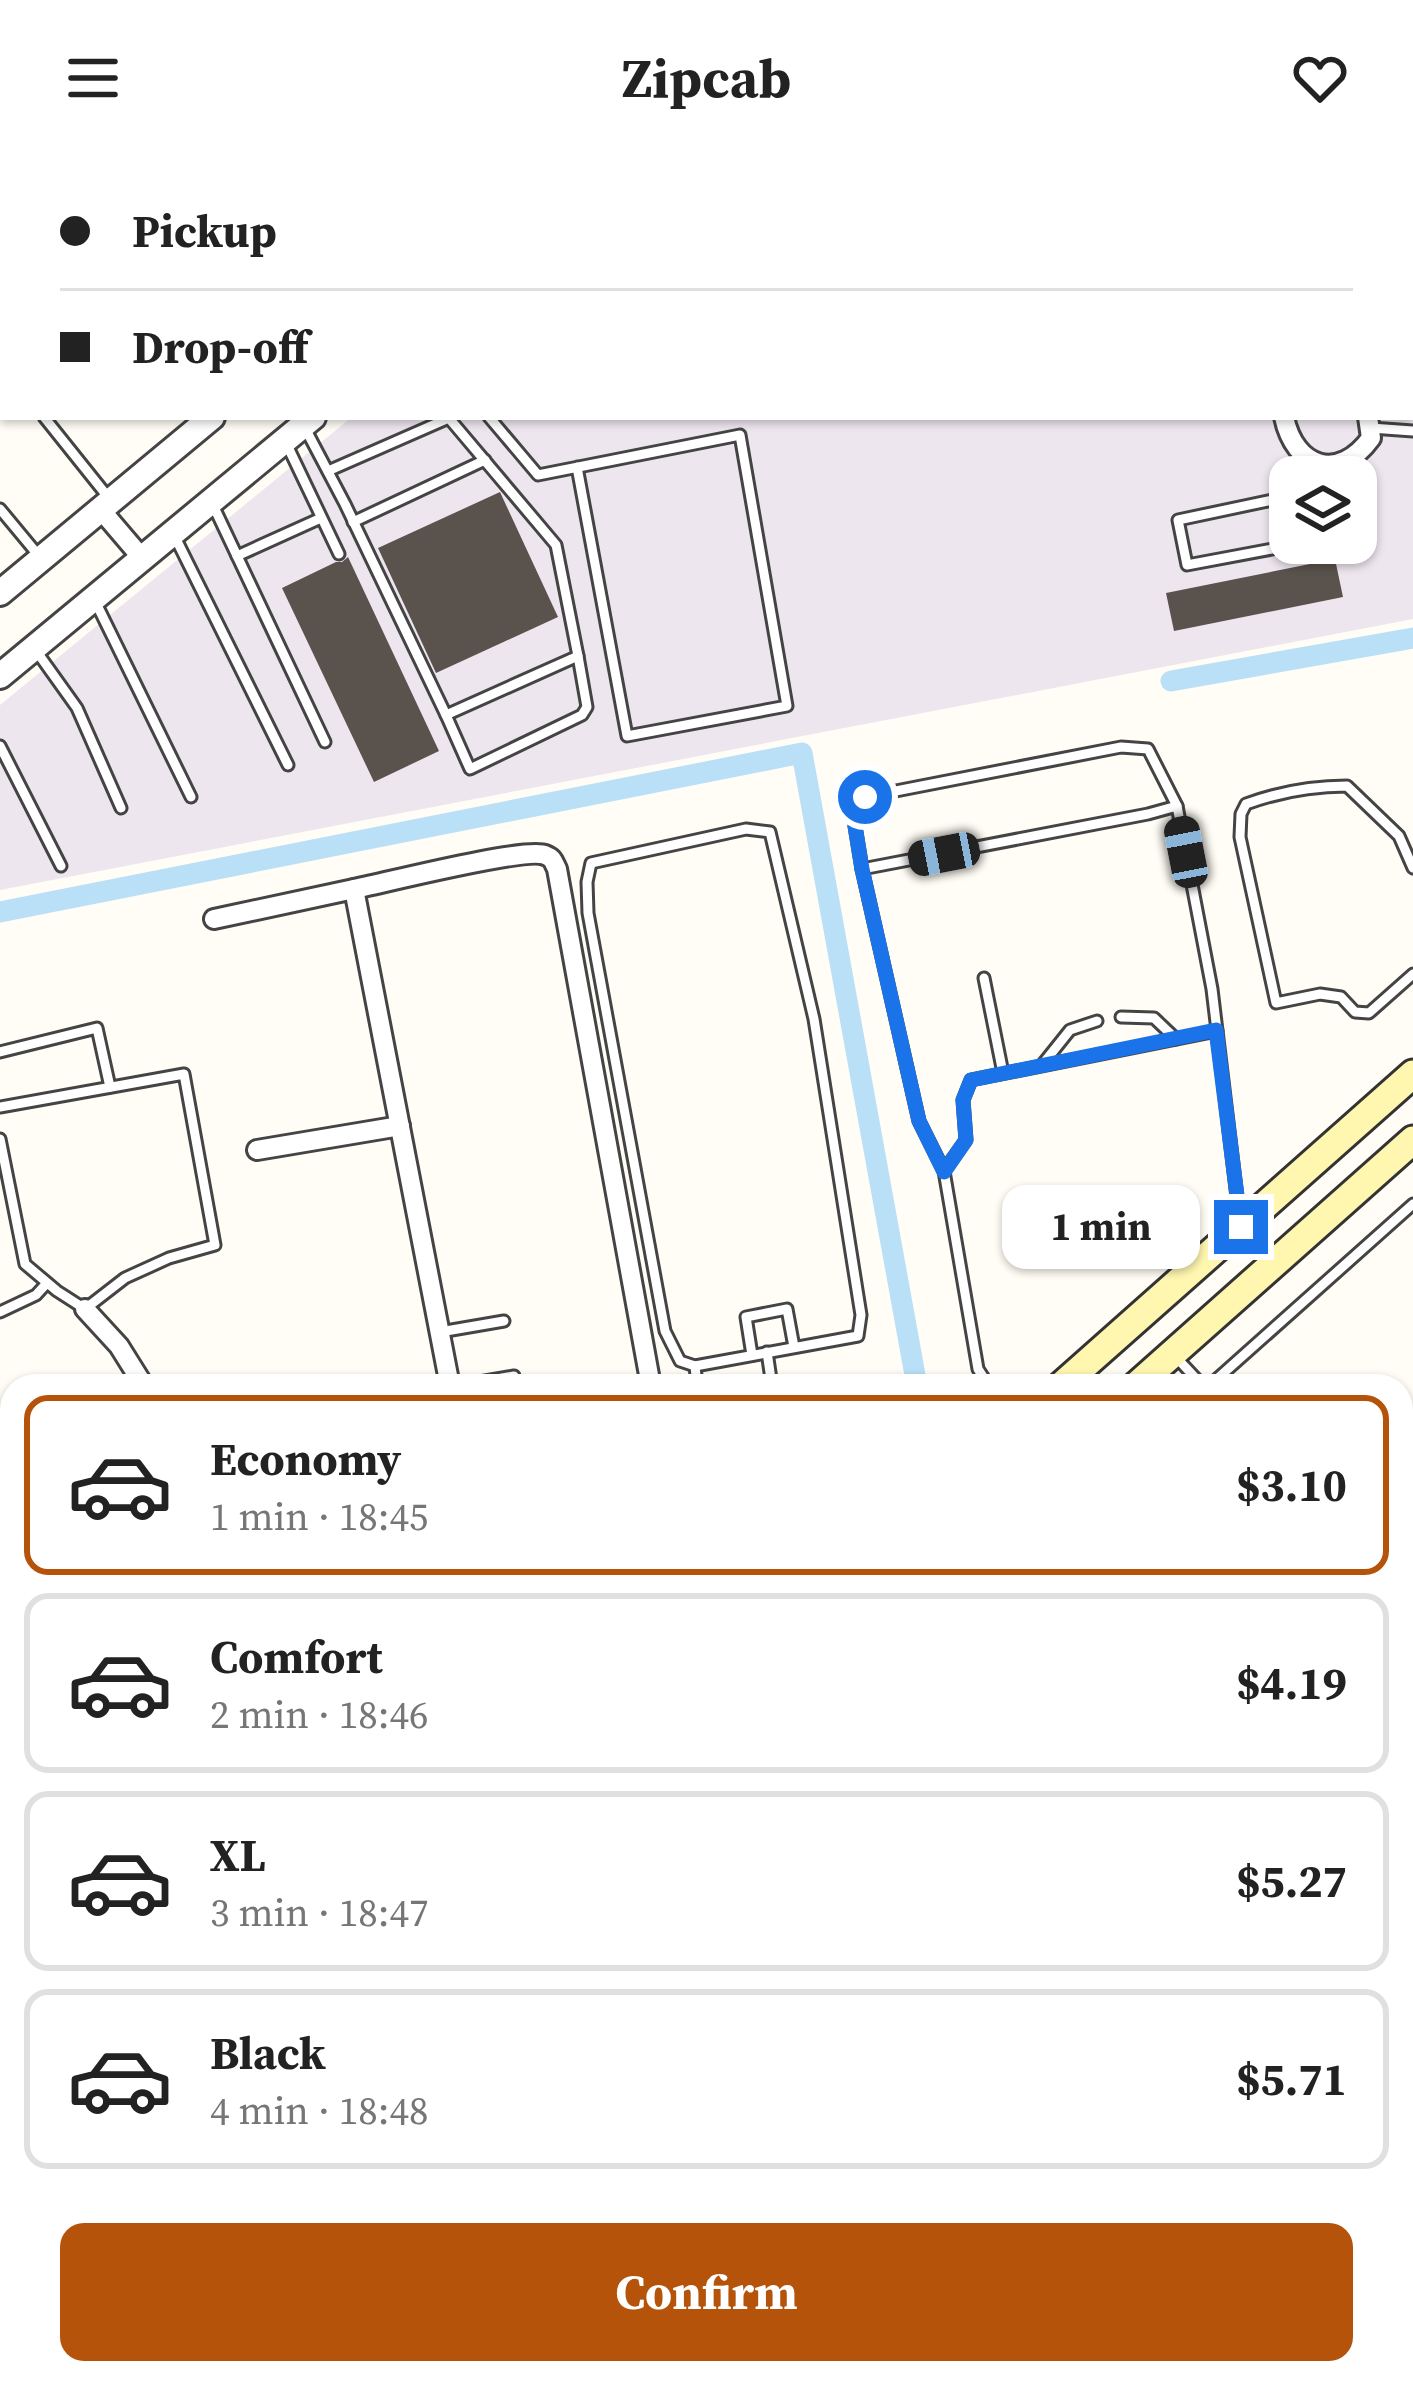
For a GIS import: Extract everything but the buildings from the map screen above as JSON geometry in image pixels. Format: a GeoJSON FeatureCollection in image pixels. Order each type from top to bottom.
{"type":"FeatureCollection","features":[{"type":"Feature","properties":{"kind":"main road"},"geometry":{"type":"LineString","coordinates":[[1075,1374],[1413,1074]]}},
{"type":"Feature","properties":{"kind":"main road"},"geometry":{"type":"LineString","coordinates":[[1150,1374],[1413,1140]]}},
{"type":"Feature","properties":{"kind":"main road"},"geometry":{"type":"LineString","coordinates":[[1178,1349],[1191,1319],[1248,1263],[1250,1248],[1241,1227]]}},
{"type":"Feature","properties":{"kind":"street"},"geometry":{"type":"LineString","coordinates":[[0,593],[208,420]]}},
{"type":"Feature","properties":{"kind":"street"},"geometry":{"type":"LineString","coordinates":[[1285,420],[1288,440],[1306,458],[1322,464],[1359,455],[1371,438],[1369,422]]}},
{"type":"Feature","properties":{"kind":"street"},"geometry":{"type":"LineString","coordinates":[[0,676],[300,427]]}},
{"type":"Feature","properties":{"kind":"street"},"geometry":{"type":"LineString","coordinates":[[106,505],[142,558]]}},
{"type":"Feature","properties":{"kind":"street"},"geometry":{"type":"LineString","coordinates":[[214,919],[475,862],[541,853],[551,857],[557,868],[649,1374]]}},
{"type":"Feature","properties":{"kind":"street"},"geometry":{"type":"LineString","coordinates":[[355,889],[450,1374]]}},
{"type":"Feature","properties":{"kind":"street"},"geometry":{"type":"LineString","coordinates":[[257,1150],[400,1126]]}},
{"type":"Feature","properties":{"kind":"street"},"geometry":{"type":"LineString","coordinates":[[85,1309],[119,1346],[131,1374]]}},
{"type":"Feature","properties":{"kind":"lane"},"geometry":{"type":"LineString","coordinates":[[46,420],[106,505]]}},
{"type":"Feature","properties":{"kind":"lane"},"geometry":{"type":"LineString","coordinates":[[328,471],[442,420]]}},
{"type":"Feature","properties":{"kind":"lane"},"geometry":{"type":"LineString","coordinates":[[300,427],[328,471],[470,770],[582,715],[587,707],[556,545],[452,420]]}},
{"type":"Feature","properties":{"kind":"lane"},"geometry":{"type":"LineString","coordinates":[[492,420],[538,475],[577,467],[740,435],[787,706],[627,736],[577,467]]}},
{"type":"Feature","properties":{"kind":"lane"},"geometry":{"type":"LineString","coordinates":[[1369,422],[1413,431]]}},
{"type":"Feature","properties":{"kind":"lane"},"geometry":{"type":"LineString","coordinates":[[300,427],[321,518],[338,554]]}},
{"type":"Feature","properties":{"kind":"lane"},"geometry":{"type":"LineString","coordinates":[[353,522],[485,460]]}},
{"type":"Feature","properties":{"kind":"lane"},"geometry":{"type":"LineString","coordinates":[[211,501],[326,742]]}},
{"type":"Feature","properties":{"kind":"lane"},"geometry":{"type":"LineString","coordinates":[[1269,501],[1178,520],[1187,565],[1269,550]]}},
{"type":"Feature","properties":{"kind":"lane"},"geometry":{"type":"LineString","coordinates":[[0,509],[41,559]]}},
{"type":"Feature","properties":{"kind":"lane"},"geometry":{"type":"LineString","coordinates":[[237,556],[321,518]]}},
{"type":"Feature","properties":{"kind":"lane"},"geometry":{"type":"LineString","coordinates":[[173,532],[288,765]]}},
{"type":"Feature","properties":{"kind":"lane"},"geometry":{"type":"LineString","coordinates":[[94,598],[191,797]]}},
{"type":"Feature","properties":{"kind":"lane"},"geometry":{"type":"LineString","coordinates":[[34,648],[77,708],[122,808]]}},
{"type":"Feature","properties":{"kind":"lane"},"geometry":{"type":"LineString","coordinates":[[446,715],[578,656]]}},
{"type":"Feature","properties":{"kind":"lane"},"geometry":{"type":"LineString","coordinates":[[0,746],[61,866]]}},
{"type":"Feature","properties":{"kind":"lane"},"geometry":{"type":"LineString","coordinates":[[981,1374],[944,1172],[919,1121],[862,869],[855,826],[865,797],[1121,747],[1148,749],[1178,806],[1212,989],[1241,1227]]}},
{"type":"Feature","properties":{"kind":"lane"},"geometry":{"type":"LineString","coordinates":[[1413,868],[1399,836],[1347,786],[1315,787],[1262,799],[1246,804],[1241,814],[1240,837],[1276,1003],[1320,994],[1341,997],[1355,1012],[1369,1012],[1413,974]]}},
{"type":"Feature","properties":{"kind":"lane"},"geometry":{"type":"LineString","coordinates":[[862,869],[1178,806]]}},
{"type":"Feature","properties":{"kind":"lane"},"geometry":{"type":"LineString","coordinates":[[746,830],[770,832],[814,1018],[861,1315],[858,1336],[767,1352],[694,1366],[680,1361],[665,1331],[588,913],[590,863],[746,830]]}},
{"type":"Feature","properties":{"kind":"lane"},"geometry":{"type":"LineString","coordinates":[[984,978],[1003,1073]]}},
{"type":"Feature","properties":{"kind":"lane"},"geometry":{"type":"LineString","coordinates":[[1121,1017],[1154,1018],[1175,1039]]}},
{"type":"Feature","properties":{"kind":"lane"},"geometry":{"type":"LineString","coordinates":[[1041,1066],[1070,1030],[1096,1021]]}},
{"type":"Feature","properties":{"kind":"lane"},"geometry":{"type":"LineString","coordinates":[[0,1052],[97,1028],[110,1087]]}},
{"type":"Feature","properties":{"kind":"lane"},"geometry":{"type":"LineString","coordinates":[[944,1172],[966,1140],[963,1100],[971,1080],[1216,1030]]}},
{"type":"Feature","properties":{"kind":"lane"},"geometry":{"type":"LineString","coordinates":[[0,1107],[184,1075],[214,1245],[125,1277],[85,1309],[25,1264],[0,1138]]}},
{"type":"Feature","properties":{"kind":"lane"},"geometry":{"type":"LineString","coordinates":[[1220,1374],[1413,1204]]}},
{"type":"Feature","properties":{"kind":"lane"},"geometry":{"type":"LineString","coordinates":[[0,1312],[36,1295],[47,1283]]}},
{"type":"Feature","properties":{"kind":"lane"},"geometry":{"type":"LineString","coordinates":[[752,1355],[746,1317],[787,1309],[794,1347]]}},
{"type":"Feature","properties":{"kind":"lane"},"geometry":{"type":"LineString","coordinates":[[440,1333],[504,1321]]}},
{"type":"Feature","properties":{"kind":"lane"},"geometry":{"type":"LineString","coordinates":[[1178,1349],[1197,1374]]}},
{"type":"Feature","properties":{"kind":"lane"},"geometry":{"type":"LineString","coordinates":[[767,1352],[770,1374]]}},
{"type":"Feature","properties":{"kind":"lane"},"geometry":{"type":"LineString","coordinates":[[694,1366],[696,1374]]}},
{"type":"Feature","properties":{"kind":"shaded area"},"geometry":{"type":"Polygon","coordinates":[[[348,420],[1413,420],[1413,619],[0,890],[0,705],[348,420]]]}},
{"type":"Feature","properties":{"kind":"waterway"},"geometry":{"type":"LineString","coordinates":[[1171,681],[1413,638]]}},
{"type":"Feature","properties":{"kind":"waterway"},"geometry":{"type":"LineString","coordinates":[[0,912],[802,753],[915,1374]]}},
{"type":"Feature","properties":{"kind":"route"},"geometry":{"type":"LineString","coordinates":[[865,797],[855,826],[862,869],[919,1121],[944,1172],[966,1140],[963,1100],[971,1080],[1216,1030],[1241,1227]]}}]}
